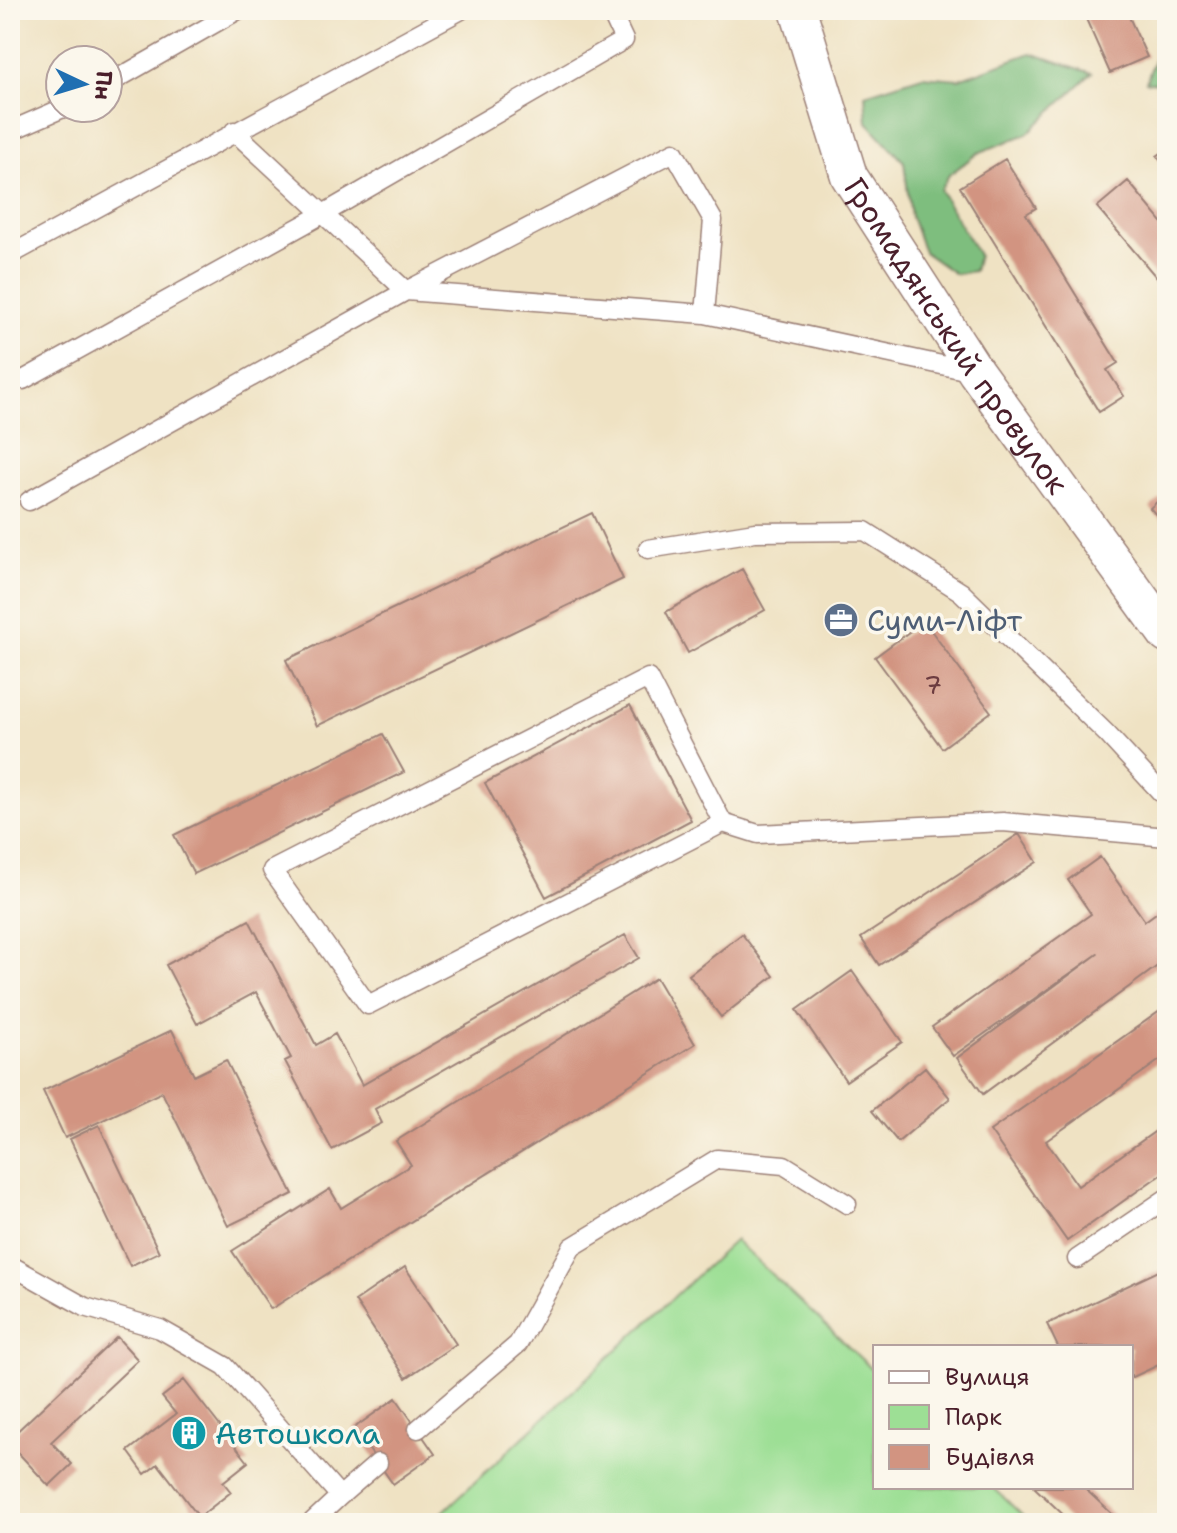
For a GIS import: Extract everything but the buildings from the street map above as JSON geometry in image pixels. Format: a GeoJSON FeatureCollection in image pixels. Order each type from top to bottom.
{"type":"FeatureCollection","features":[{"type":"Feature","properties":{"kind":"street","name":"Громадянський провулок"},"geometry":{"type":"LineString","coordinates":[[801,11],[849,176],[976,372],[1167,635]]}},
{"type":"Feature","properties":{"kind":"lane"},"geometry":{"type":"LineString","coordinates":[[124,75],[238,10]]}},
{"type":"Feature","properties":{"kind":"lane"},"geometry":{"type":"LineString","coordinates":[[10,255],[461,10]]}},
{"type":"Feature","properties":{"kind":"lane"},"geometry":{"type":"LineString","coordinates":[[23,380],[323,214],[624,40],[610,10]]}},
{"type":"Feature","properties":{"kind":"lane"},"geometry":{"type":"LineString","coordinates":[[10,131],[44,116]]}},
{"type":"Feature","properties":{"kind":"lane"},"geometry":{"type":"LineString","coordinates":[[234,131],[406,291],[705,314],[976,372]]}},
{"type":"Feature","properties":{"kind":"lane"},"geometry":{"type":"LineString","coordinates":[[29,501],[406,291],[674,152],[713,220],[705,314]]}},
{"type":"Feature","properties":{"kind":"lane"},"geometry":{"type":"LineString","coordinates":[[648,549],[755,532],[865,531],[961,592],[1107,734],[1167,799]]}},
{"type":"Feature","properties":{"kind":"lane"},"geometry":{"type":"LineString","coordinates":[[723,823],[648,678],[272,870],[368,1005],[723,823],[758,834],[1003,822],[1167,837]]}},
{"type":"Feature","properties":{"kind":"lane"},"geometry":{"type":"LineString","coordinates":[[418,1429],[518,1344],[572,1247],[717,1159],[784,1165],[847,1204]]}},
{"type":"Feature","properties":{"kind":"lane"},"geometry":{"type":"LineString","coordinates":[[1077,1259],[1167,1198]]}},
{"type":"Feature","properties":{"kind":"lane"},"geometry":{"type":"LineString","coordinates":[[10,1265],[85,1307],[160,1329],[225,1366],[340,1496]]}},
{"type":"Feature","properties":{"kind":"lane"},"geometry":{"type":"LineString","coordinates":[[311,1523],[378,1463]]}},
{"type":"Feature","properties":{"kind":"green space"},"geometry":{"type":"Polygon","coordinates":[[[1161,42],[1167,43],[1167,83],[1146,82],[1161,42]]]}},
{"type":"Feature","properties":{"kind":"green space"},"geometry":{"type":"Polygon","coordinates":[[[1031,53],[1092,73],[1027,134],[978,153],[949,175],[940,190],[978,255],[974,271],[955,274],[924,252],[911,217],[904,162],[867,122],[865,94],[922,76],[959,79],[1031,53]]]}},
{"type":"Feature","properties":{"kind":"green space"},"geometry":{"type":"Polygon","coordinates":[[[735,1240],[873,1370],[873,1489],[995,1489],[1030,1523],[431,1523],[735,1240]]]}},
{"type":"Feature","properties":{"kind":"place","name":"Суми-Ліфт"},"geometry":{"type":"Point","coordinates":[841,620]}},
{"type":"Feature","properties":{"kind":"place","name":"Автошкола"},"geometry":{"type":"Point","coordinates":[189,1433]}}]}
